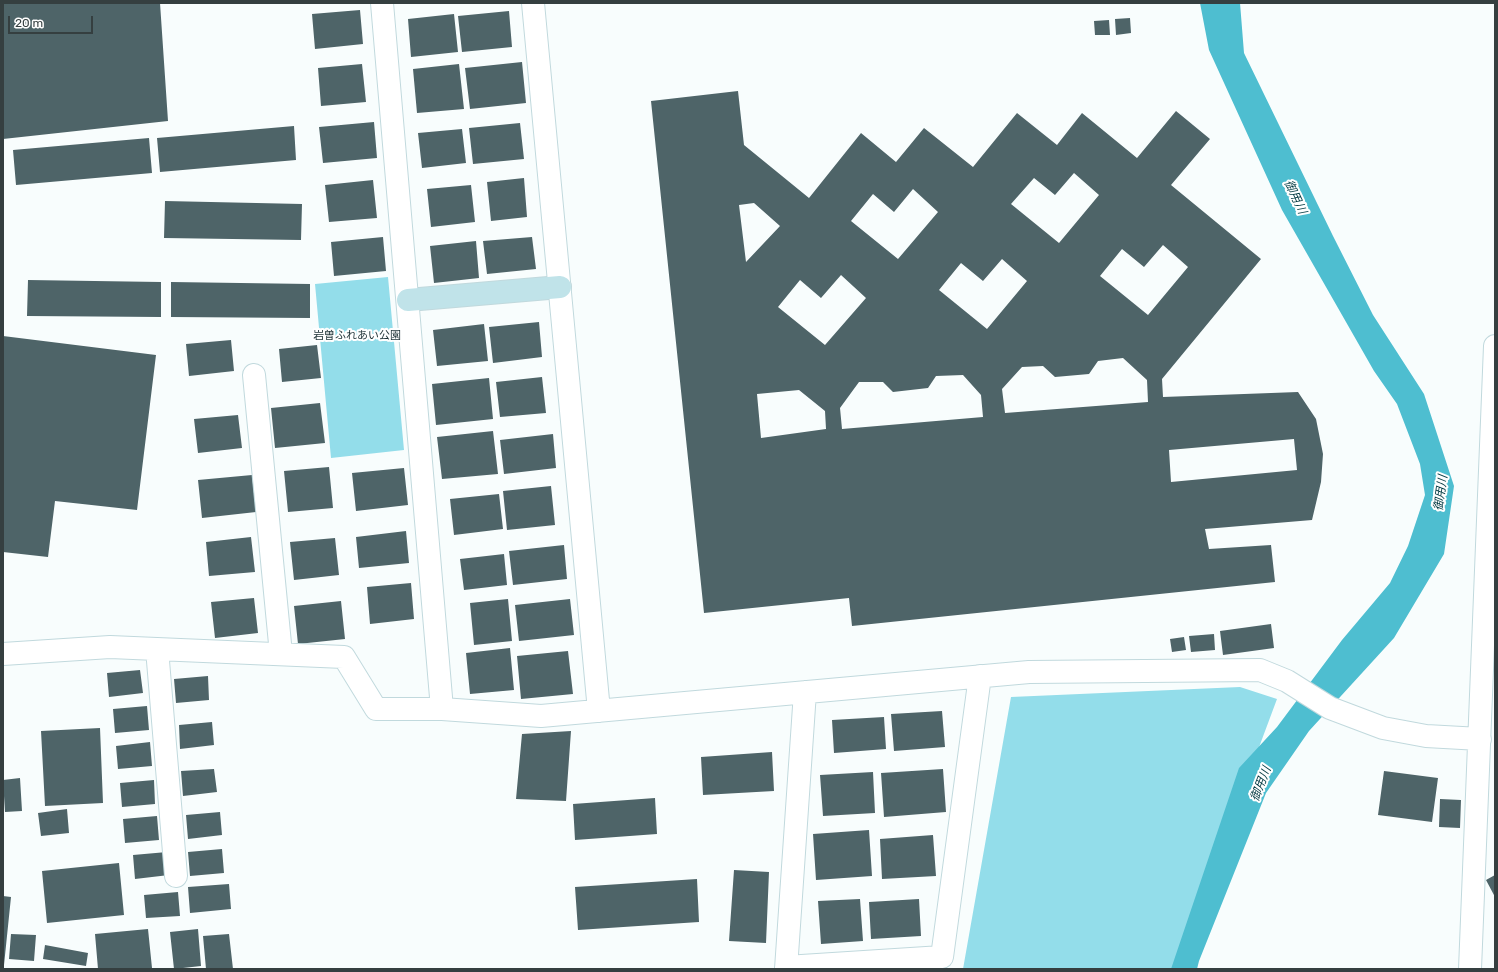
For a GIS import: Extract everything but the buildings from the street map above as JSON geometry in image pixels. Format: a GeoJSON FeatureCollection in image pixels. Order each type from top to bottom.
{"type":"FeatureCollection","features":[{"type":"Feature","properties":{"kind":"street"},"geometry":{"type":"LineString","coordinates":[[382,3],[442,709]]}},
{"type":"Feature","properties":{"kind":"street"},"geometry":{"type":"LineString","coordinates":[[534,3],[599,711]]}},
{"type":"Feature","properties":{"kind":"street"},"geometry":{"type":"LineString","coordinates":[[408,300],[560,287]]}},
{"type":"Feature","properties":{"kind":"street"},"geometry":{"type":"LineString","coordinates":[[1470,969],[1480,739],[1489,634],[1495,346]]}},
{"type":"Feature","properties":{"kind":"street"},"geometry":{"type":"LineString","coordinates":[[254,375],[281,654]]}},
{"type":"Feature","properties":{"kind":"street"},"geometry":{"type":"LineString","coordinates":[[3,654],[110,647],[344,657],[376,709],[442,709],[541,716],[1029,672],[1260,670],[1287,681],[1330,708],[1383,728],[1426,736],[1480,739]]}},
{"type":"Feature","properties":{"kind":"street"},"geometry":{"type":"LineString","coordinates":[[157,649],[176,876]]}},
{"type":"Feature","properties":{"kind":"street"},"geometry":{"type":"LineString","coordinates":[[804,692],[786,968],[942,957],[980,676]]}},
{"type":"Feature","properties":{"kind":"green space","name":"岩曽ふれあい公園"},"geometry":{"type":"Polygon","coordinates":[[[388,277],[404,450],[331,458],[315,284],[388,277]]]}},
{"type":"Feature","properties":{"kind":"green space"},"geometry":{"type":"Polygon","coordinates":[[[1240,687],[1277,699],[1192,927],[1174,969],[963,969],[1011,697],[1240,687]]]}},
{"type":"Feature","properties":{"kind":"water","name":"御用川"},"geometry":{"type":"Polygon","coordinates":[[[1200,3],[1240,3],[1244,53],[1373,315],[1424,394],[1454,486],[1444,554],[1394,638],[1309,731],[1266,793],[1197,969],[1171,969],[1239,768],[1277,727],[1342,640],[1390,583],[1408,546],[1425,495],[1420,464],[1397,404],[1374,371],[1282,210],[1209,50],[1200,3]]]}}]}
